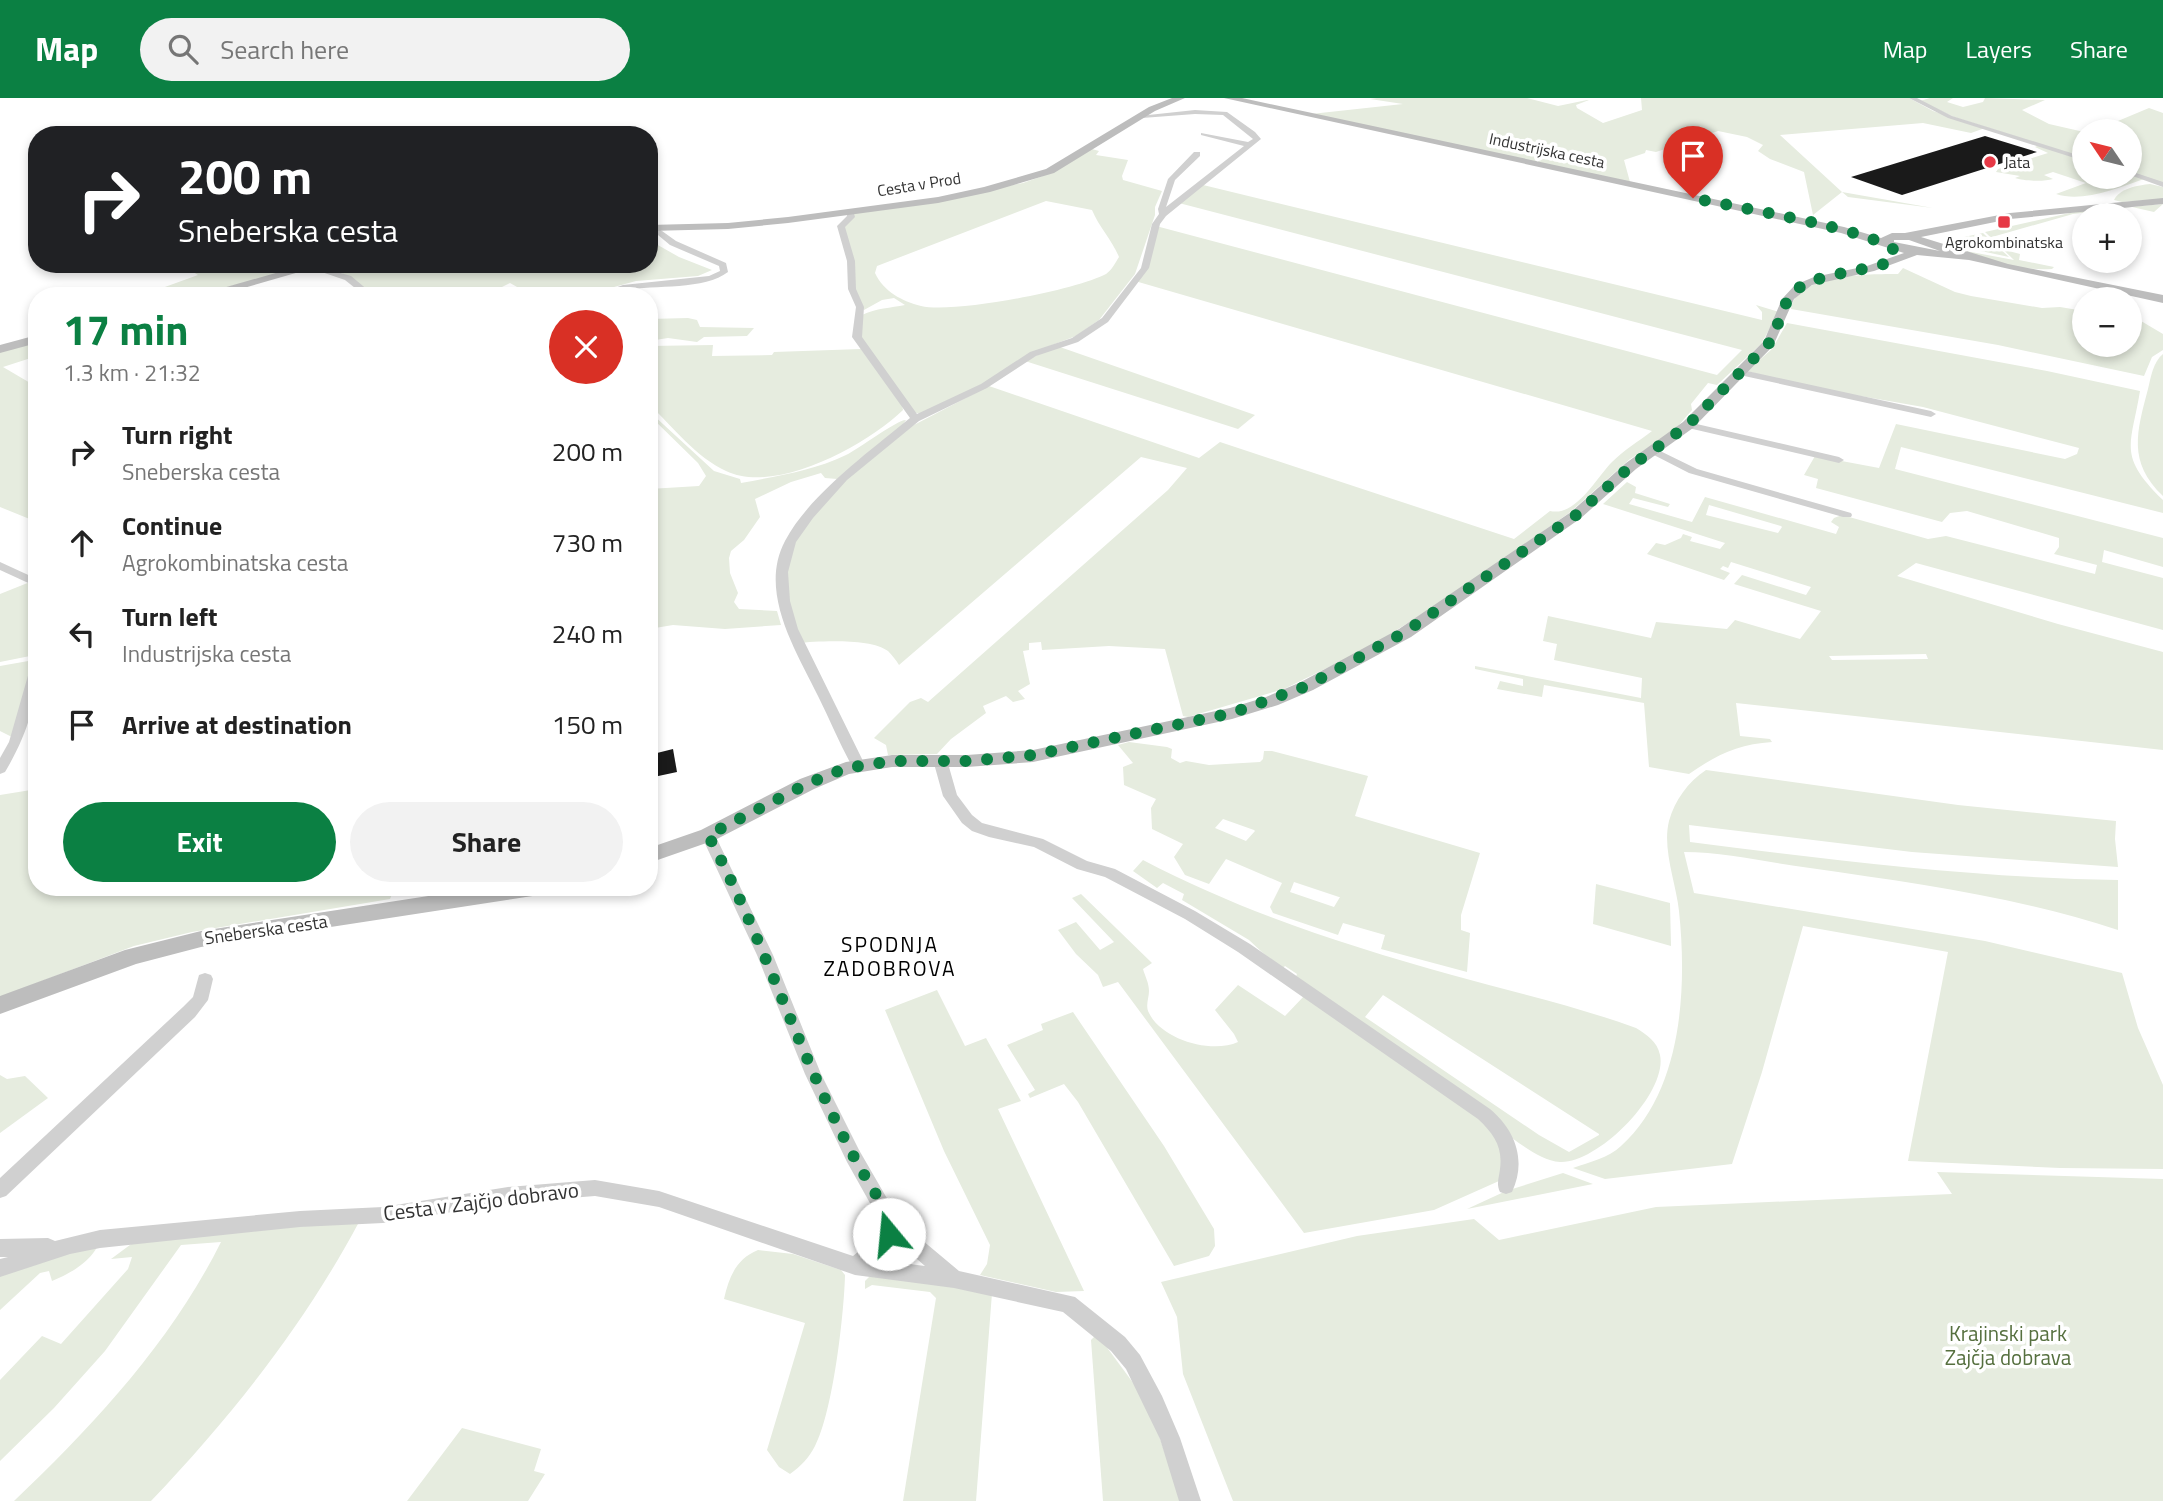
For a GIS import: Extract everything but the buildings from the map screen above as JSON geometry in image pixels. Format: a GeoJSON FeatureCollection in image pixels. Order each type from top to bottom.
{"type":"FeatureCollection","features":[{"type":"Feature","properties":{"kind":"street","name":"Industrijska cesta"},"geometry":{"type":"LineString","coordinates":[[1229,98],[1844,230],[1889,242]]}},
{"type":"Feature","properties":{"kind":"street"},"geometry":{"type":"LineString","coordinates":[[1912,98],[1950,117],[2072,155]]}},
{"type":"Feature","properties":{"kind":"street","name":"Cesta v Prod"},"geometry":{"type":"LineString","coordinates":[[658,228],[754,224],[850,212],[938,200],[1024,181],[1050,171],[1175,99]]}},
{"type":"Feature","properties":{"kind":"street"},"geometry":{"type":"LineString","coordinates":[[858,765],[792,629],[784,601],[782,572],[790,542],[809,516],[844,478],[915,419],[984,386],[1033,354],[1075,340],[1098,326],[1127,294],[1145,268],[1156,225],[1163,214],[1250,145],[1256,136],[1241,129],[1226,114],[1195,112],[1142,116]]}},
{"type":"Feature","properties":{"kind":"street"},"geometry":{"type":"LineString","coordinates":[[1217,136],[1241,129]]}},
{"type":"Feature","properties":{"kind":"street"},"geometry":{"type":"LineString","coordinates":[[1226,130],[1205,131],[1250,145]]}},
{"type":"Feature","properties":{"kind":"street"},"geometry":{"type":"LineString","coordinates":[[1163,214],[1162,209],[1172,179],[1197,154]]}},
{"type":"Feature","properties":{"kind":"street"},"geometry":{"type":"LineString","coordinates":[[2142,177],[2163,185]]}},
{"type":"Feature","properties":{"kind":"street"},"geometry":{"type":"LineString","coordinates":[[1889,242],[1906,236],[2010,216],[2163,201]]}},
{"type":"Feature","properties":{"kind":"street"},"geometry":{"type":"LineString","coordinates":[[850,212],[851,217],[841,226],[851,261],[852,289],[859,307],[856,337],[915,419]]}},
{"type":"Feature","properties":{"kind":"street"},"geometry":{"type":"LineString","coordinates":[[658,853],[708,835],[817,779],[858,765],[892,761],[1001,759],[1044,753],[1209,718],[1292,693],[1373,652],[1576,515],[1631,466],[1688,425],[1754,358],[1776,332],[1790,298],[1798,289],[1924,248],[1936,230]]}},
{"type":"Feature","properties":{"kind":"street"},"geometry":{"type":"LineString","coordinates":[[632,287],[711,278],[724,272],[723,265],[673,243],[658,232]]}},
{"type":"Feature","properties":{"kind":"street"},"geometry":{"type":"LineString","coordinates":[[1906,236],[1924,248]]}},
{"type":"Feature","properties":{"kind":"street"},"geometry":{"type":"LineString","coordinates":[[1889,242],[2163,299]]}},
{"type":"Feature","properties":{"kind":"street"},"geometry":{"type":"LineString","coordinates":[[1889,242],[1894,250],[1890,261]]}},
{"type":"Feature","properties":{"kind":"street"},"geometry":{"type":"LineString","coordinates":[[235,287],[287,273]]}},
{"type":"Feature","properties":{"kind":"street"},"geometry":{"type":"LineString","coordinates":[[336,273],[360,287]]}},
{"type":"Feature","properties":{"kind":"street"},"geometry":{"type":"LineString","coordinates":[[0,349],[28,341]]}},
{"type":"Feature","properties":{"kind":"street"},"geometry":{"type":"LineString","coordinates":[[1738,372],[1931,414]]}},
{"type":"Feature","properties":{"kind":"street"},"geometry":{"type":"LineString","coordinates":[[1688,425],[1839,460]]}},
{"type":"Feature","properties":{"kind":"street"},"geometry":{"type":"LineString","coordinates":[[1654,451],[1667,456],[1678,466],[1693,471],[1847,515]]}},
{"type":"Feature","properties":{"kind":"street"},"geometry":{"type":"LineString","coordinates":[[0,565],[28,579]]}},
{"type":"Feature","properties":{"kind":"street"},"geometry":{"type":"LineString","coordinates":[[0,769],[16,742],[28,698]]}},
{"type":"Feature","properties":{"kind":"street"},"geometry":{"type":"LineString","coordinates":[[940,760],[950,796],[967,819],[978,827],[1038,844],[1082,865],[1110,873],[1190,915],[1244,948],[1458,1095],[1489,1119],[1507,1140],[1511,1150],[1506,1186]]}},
{"type":"Feature","properties":{"kind":"street","name":"Cesta v Zajčjo dobravo"},"geometry":{"type":"LineString","coordinates":[[708,835],[765,955],[813,1074],[853,1156],[889,1220],[909,1241],[954,1279]]}},
{"type":"Feature","properties":{"kind":"street","name":"Sneberska cesta"},"geometry":{"type":"LineString","coordinates":[[0,1005],[133,956],[201,939],[480,896]]}},
{"type":"Feature","properties":{"kind":"street"},"geometry":{"type":"LineString","coordinates":[[0,1190],[189,1012],[200,1000],[205,979]]}},
{"type":"Feature","properties":{"kind":"street","name":"Cesta v Zajčjo dobravo"},"geometry":{"type":"LineString","coordinates":[[0,1268],[70,1245],[166,1231],[300,1219],[383,1215],[508,1195],[595,1188],[659,1199],[855,1266],[954,1279],[1068,1304],[1118,1344],[1133,1362],[1170,1438],[1190,1501]]}},
{"type":"Feature","properties":{"kind":"street"},"geometry":{"type":"LineString","coordinates":[[855,1266],[884,1243],[889,1234],[889,1220]]}},
{"type":"Feature","properties":{"kind":"street"},"geometry":{"type":"LineString","coordinates":[[0,1248],[70,1245]]}},
{"type":"Feature","properties":{"kind":"green space"},"geometry":{"type":"Polygon","coordinates":[[[1527,98],[1558,106],[1589,100],[1576,105],[1577,108],[1603,123],[1642,110],[1641,98],[1909,98],[1933,111],[1985,128],[1971,133],[1923,123],[1780,135],[1842,192],[1813,215],[1804,172],[1770,159],[1758,151],[1763,145],[1747,137],[1718,131],[1656,152],[1646,150],[1645,153],[1624,160],[1630,182],[1311,114],[1403,104],[1370,99],[1527,98]]]}},
{"type":"Feature","properties":{"kind":"green space"},"geometry":{"type":"Polygon","coordinates":[[[1953,98],[1947,102],[1963,107],[1983,102],[1985,98],[2045,100],[2022,110],[2049,124],[2072,129],[2072,154],[1954,117],[1920,101],[1953,98]]]}},
{"type":"Feature","properties":{"kind":"green space"},"geometry":{"type":"Polygon","coordinates":[[[2149,108],[2163,113],[2163,183],[2142,176],[2142,119],[2123,119],[2149,108]]]}},
{"type":"Feature","properties":{"kind":"green space"},"geometry":{"type":"Polygon","coordinates":[[[2039,145],[2072,155],[2072,178],[2053,172],[2044,175],[2053,179],[2039,181],[2019,179],[2015,178],[2020,176],[1996,172],[1998,169],[2048,153],[2035,147],[2039,145]]]}},
{"type":"Feature","properties":{"kind":"green space"},"geometry":{"type":"Polygon","coordinates":[[[1092,149],[1099,151],[1096,155],[1128,160],[1123,180],[1162,191],[1135,274],[1099,320],[1076,336],[1039,350],[994,379],[920,414],[913,412],[860,337],[862,315],[905,305],[894,298],[882,300],[864,310],[857,299],[842,222],[855,213],[1023,183],[1043,176],[1092,149]],[[1046,201],[877,266],[875,273],[883,285],[900,298],[921,306],[937,308],[986,304],[1069,287],[1106,274],[1119,257],[1092,210],[1046,201]]]}},
{"type":"Feature","properties":{"kind":"green space"},"geometry":{"type":"Polygon","coordinates":[[[1199,184],[1762,320],[1762,312],[1756,305],[1779,312],[1761,344],[1717,385],[1708,383],[1691,404],[1692,410],[1671,434],[1630,459],[1569,513],[1446,599],[1368,648],[1284,689],[1188,717],[1183,716],[1165,649],[1109,646],[1042,650],[1041,642],[1029,643],[1029,650],[1023,651],[1030,684],[1018,691],[1025,699],[1013,702],[1006,696],[983,706],[986,713],[951,739],[937,754],[888,755],[886,745],[874,738],[910,702],[921,698],[928,702],[1168,490],[1187,468],[1141,457],[899,665],[888,651],[870,644],[844,641],[798,643],[792,632],[784,555],[828,494],[912,426],[989,386],[1199,458],[1220,442],[1514,539],[1550,511],[1568,508],[1577,502],[1612,462],[1652,431],[1135,281],[1143,270],[1156,226],[1717,375],[1742,350],[1175,202],[1199,184]]]}},
{"type":"Feature","properties":{"kind":"green space"},"geometry":{"type":"Polygon","coordinates":[[[2150,184],[2163,187],[2163,199],[2122,202],[2114,200],[2124,190],[2142,189],[2142,186],[2150,184]]]}},
{"type":"Feature","properties":{"kind":"green space"},"geometry":{"type":"Polygon","coordinates":[[[2072,188],[2113,189],[2077,197],[2056,194],[2072,188]]]}},
{"type":"Feature","properties":{"kind":"green space"},"geometry":{"type":"Polygon","coordinates":[[[1842,192],[1933,208],[1848,197],[1842,192]]]}},
{"type":"Feature","properties":{"kind":"green space"},"geometry":{"type":"Polygon","coordinates":[[[2163,204],[2154,212],[2142,209],[2142,206],[2163,204]]]}},
{"type":"Feature","properties":{"kind":"green space"},"geometry":{"type":"Polygon","coordinates":[[[2072,212],[1992,237],[2005,250],[2020,254],[2019,260],[2054,267],[2052,269],[2002,264],[1955,249],[2014,260],[1985,232],[2072,212]]]}},
{"type":"Feature","properties":{"kind":"green space"},"geometry":{"type":"Polygon","coordinates":[[[1983,233],[2009,257],[1953,245],[1964,237],[1983,233]]]}},
{"type":"Feature","properties":{"kind":"green space"},"geometry":{"type":"Polygon","coordinates":[[[658,245],[712,270],[698,276],[636,281],[614,287],[517,287],[510,283],[502,287],[363,287],[341,273],[658,273],[658,245]]]}},
{"type":"Feature","properties":{"kind":"green space"},"geometry":{"type":"Polygon","coordinates":[[[1903,268],[1955,292],[1971,296],[2042,308],[2072,309],[2072,357],[2142,357],[2142,322],[2163,334],[2163,350],[2152,357],[2144,376],[1998,345],[1791,309],[1796,297],[1820,283],[1853,276],[1898,274],[1903,268]]]}},
{"type":"Feature","properties":{"kind":"green space"},"geometry":{"type":"Polygon","coordinates":[[[195,273],[281,273],[228,287],[165,287],[198,275],[195,273]]]}},
{"type":"Feature","properties":{"kind":"green space"},"geometry":{"type":"Polygon","coordinates":[[[688,318],[697,320],[700,327],[754,328],[747,336],[704,337],[697,342],[668,338],[658,340],[658,319],[688,318]]]}},
{"type":"Feature","properties":{"kind":"green space"},"geometry":{"type":"Polygon","coordinates":[[[1787,323],[2140,391],[2131,438],[2133,460],[2148,485],[2163,500],[2163,513],[1901,447],[1895,469],[2163,538],[2163,567],[2104,550],[2102,562],[2163,578],[2163,630],[1916,563],[1897,576],[2163,652],[2163,750],[1736,703],[1740,736],[1770,739],[1772,742],[1749,745],[1728,752],[1689,774],[1649,767],[1644,703],[1544,685],[1542,697],[1497,689],[1500,681],[1523,686],[1523,679],[1475,669],[1475,666],[1641,698],[1642,678],[1554,660],[1557,644],[1543,641],[1548,616],[1651,638],[1656,622],[1727,629],[1735,620],[1800,639],[1821,611],[1734,584],[1742,575],[1806,595],[1811,587],[1731,562],[1728,568],[1723,566],[1720,569],[1730,573],[1724,580],[1647,554],[1656,543],[1665,545],[1681,538],[1683,534],[1692,537],[1690,541],[1720,549],[1725,543],[1603,504],[1627,482],[1636,487],[1635,493],[1670,504],[1668,507],[1633,498],[1629,504],[1692,522],[1705,497],[1836,534],[1839,527],[1831,522],[1842,515],[1928,539],[1946,536],[2095,574],[2097,565],[2054,554],[2059,547],[2059,538],[1967,511],[1950,513],[1942,522],[1816,488],[1818,479],[1804,475],[1815,456],[1879,468],[1896,424],[2065,459],[2077,454],[2079,448],[1923,407],[1792,384],[1747,371],[1772,349],[1787,323]],[[1709,505],[1706,515],[1778,533],[1782,527],[1781,526],[1709,505]],[[1926,654],[1829,656],[1832,660],[1928,659],[1926,654]]]}},
{"type":"Feature","properties":{"kind":"green space"},"geometry":{"type":"Polygon","coordinates":[[[28,344],[28,359],[3,367],[28,382],[28,518],[0,507],[0,351],[28,344]]]}},
{"type":"Feature","properties":{"kind":"green space"},"geometry":{"type":"Polygon","coordinates":[[[713,345],[712,356],[861,349],[902,404],[903,410],[867,438],[820,463],[770,477],[746,477],[726,471],[705,458],[658,413],[658,346],[713,345]]]}},
{"type":"Feature","properties":{"kind":"green space"},"geometry":{"type":"Polygon","coordinates":[[[1057,346],[1255,415],[1238,429],[1025,361],[1057,346]]]}},
{"type":"Feature","properties":{"kind":"green space"},"geometry":{"type":"Polygon","coordinates":[[[2163,354],[2163,496],[2144,471],[2138,446],[2138,432],[2151,375],[2163,354]]]}},
{"type":"Feature","properties":{"kind":"green space"},"geometry":{"type":"Polygon","coordinates":[[[658,419],[714,471],[740,479],[741,483],[833,461],[906,420],[837,479],[825,478],[821,473],[791,482],[755,499],[760,517],[744,540],[731,551],[729,558],[730,573],[738,593],[734,602],[739,609],[777,611],[781,625],[725,629],[673,625],[658,628],[658,488],[699,486],[706,476],[698,463],[658,424],[658,419]]]}},
{"type":"Feature","properties":{"kind":"green space"},"geometry":{"type":"Polygon","coordinates":[[[28,583],[28,656],[0,662],[0,594],[28,583]]]}},
{"type":"Feature","properties":{"kind":"green space"},"geometry":{"type":"Polygon","coordinates":[[[28,661],[28,681],[12,737],[0,731],[0,666],[28,661]]]}},
{"type":"Feature","properties":{"kind":"green space"},"geometry":{"type":"Polygon","coordinates":[[[1129,742],[1167,747],[1172,749],[1171,758],[1180,763],[1186,761],[1209,765],[1260,762],[1264,751],[1272,751],[1368,776],[1355,816],[1480,853],[1461,915],[1461,930],[1470,933],[1467,972],[1381,949],[1385,935],[1343,923],[1338,935],[1273,913],[1270,907],[1282,883],[1226,859],[1209,884],[1185,875],[1174,857],[1183,844],[1152,829],[1151,808],[1156,799],[1124,785],[1123,767],[1133,763],[1118,745],[1129,742]],[[1223,819],[1215,828],[1246,841],[1255,831],[1254,830],[1223,819]],[[1294,882],[1290,892],[1334,907],[1340,897],[1339,897],[1294,882]]]}},
{"type":"Feature","properties":{"kind":"green space"},"geometry":{"type":"Polygon","coordinates":[[[1706,770],[1958,805],[2116,821],[2118,867],[1912,852],[1689,825],[1690,842],[1957,872],[2118,880],[2118,930],[2043,908],[1966,892],[1731,856],[1684,852],[1694,893],[1985,941],[2122,973],[2138,1028],[2163,1085],[2163,1169],[2060,1168],[1908,1161],[1948,952],[1803,926],[1762,1072],[1732,1164],[1605,1179],[1573,1168],[1605,1157],[1621,1146],[1642,1123],[1669,1067],[1681,1004],[1682,972],[1679,911],[1668,854],[1667,832],[1679,799],[1693,780],[1706,770]]]}},
{"type":"Feature","properties":{"kind":"green space"},"geometry":{"type":"Polygon","coordinates":[[[28,790],[28,896],[391,896],[390,899],[192,932],[134,946],[0,997],[0,795],[28,790]]]}},
{"type":"Feature","properties":{"kind":"green space"},"geometry":{"type":"Polygon","coordinates":[[[1143,860],[1218,896],[1294,926],[1372,952],[1636,1028],[1648,1036],[1659,1050],[1660,1071],[1642,1106],[1610,1139],[1576,1160],[1560,1162],[1547,1159],[1517,1142],[1295,979],[1297,974],[1285,966],[1281,970],[1249,940],[1182,900],[1184,894],[1163,883],[1157,888],[1133,871],[1143,860]],[[1383,995],[1365,1017],[1539,1135],[1569,1152],[1599,1134],[1383,995]]]}},
{"type":"Feature","properties":{"kind":"green space"},"geometry":{"type":"Polygon","coordinates":[[[1596,884],[1670,903],[1671,946],[1593,924],[1596,884]]]}},
{"type":"Feature","properties":{"kind":"green space"},"geometry":{"type":"Polygon","coordinates":[[[1081,894],[1152,963],[1143,969],[1149,988],[1147,1008],[1155,1022],[1165,1031],[1202,1045],[1227,1045],[1238,1042],[1215,1010],[1238,985],[1285,1016],[1305,995],[1487,1121],[1507,1155],[1499,1181],[1434,1210],[1304,1233],[1118,982],[1103,987],[1098,975],[1076,954],[1058,930],[1076,922],[1100,950],[1114,942],[1072,898],[1081,894]]]}},
{"type":"Feature","properties":{"kind":"green space"},"geometry":{"type":"Polygon","coordinates":[[[937,990],[965,1046],[986,1038],[1021,1101],[998,1109],[1084,1291],[1056,1292],[980,1275],[987,1264],[990,1245],[944,1151],[885,1010],[937,990]]]}},
{"type":"Feature","properties":{"kind":"green space"},"geometry":{"type":"Polygon","coordinates":[[[1073,1012],[1164,1146],[1214,1229],[1215,1246],[1209,1256],[1174,1266],[1078,1102],[1064,1084],[1030,1098],[1028,1094],[1035,1090],[1007,1045],[1043,1030],[1041,1024],[1073,1012]]]}},
{"type":"Feature","properties":{"kind":"green space"},"geometry":{"type":"Polygon","coordinates":[[[0,1075],[7,1079],[25,1076],[48,1098],[0,1133],[0,1075]]]}},
{"type":"Feature","properties":{"kind":"green space","name":"Krajinski park Zajčja dobrava"},"geometry":{"type":"Polygon","coordinates":[[[1937,1172],[2163,1179],[2163,1501],[1233,1501],[1183,1374],[1177,1317],[1161,1282],[1357,1236],[1474,1219],[1499,1240],[1656,1207],[1952,1194],[1937,1172]]]}},
{"type":"Feature","properties":{"kind":"green space"},"geometry":{"type":"Polygon","coordinates":[[[1563,1173],[1593,1184],[1467,1209],[1506,1191],[1563,1173]]]}},
{"type":"Feature","properties":{"kind":"green space"},"geometry":{"type":"Polygon","coordinates":[[[359,1222],[315,1297],[265,1368],[210,1436],[151,1501],[14,1501],[73,1443],[155,1348],[201,1279],[221,1242],[181,1245],[105,1351],[54,1408],[0,1461],[0,1380],[42,1336],[61,1344],[128,1269],[132,1257],[111,1259],[138,1239],[359,1222]]]}},
{"type":"Feature","properties":{"kind":"green space"},"geometry":{"type":"Polygon","coordinates":[[[99,1244],[85,1262],[66,1275],[52,1281],[49,1271],[40,1273],[0,1310],[0,1274],[99,1244]]]}},
{"type":"Feature","properties":{"kind":"green space"},"geometry":{"type":"Polygon","coordinates":[[[758,1250],[793,1254],[841,1270],[845,1275],[840,1338],[827,1411],[813,1450],[790,1474],[779,1467],[767,1450],[805,1323],[724,1299],[728,1283],[739,1264],[758,1250]]]}},
{"type":"Feature","properties":{"kind":"green space"},"geometry":{"type":"Polygon","coordinates":[[[872,1274],[992,1293],[976,1501],[903,1501],[936,1298],[930,1292],[872,1285],[865,1289],[865,1281],[872,1274]]]}},
{"type":"Feature","properties":{"kind":"green space"},"geometry":{"type":"Polygon","coordinates":[[[1097,1334],[1148,1403],[1181,1501],[1103,1501],[1091,1340],[1097,1334]]]}},
{"type":"Feature","properties":{"kind":"green space"},"geometry":{"type":"Polygon","coordinates":[[[462,1428],[541,1449],[534,1471],[545,1474],[528,1501],[407,1501],[462,1428]]]}},
{"type":"Feature","properties":{"kind":"place","name":"Jata"},"geometry":{"type":"Point","coordinates":[1990,162]}},
{"type":"Feature","properties":{"kind":"place","name":"Agrokombinatska"},"geometry":{"type":"Point","coordinates":[2004,222]}},
{"type":"Feature","properties":{"kind":"district","name":"SPODNJA ZADOBROVA"},"geometry":{"type":"Point","coordinates":[890,957]}},
{"type":"Feature","properties":{"kind":"route"},"geometry":{"type":"LineString","coordinates":[[889,1234],[889,1220],[853,1156],[813,1074],[765,955],[708,835],[817,779],[858,765],[892,761],[1009,759],[1209,718],[1254,706],[1307,686],[1405,632],[1576,515],[1631,466],[1681,431],[1726,383],[1769,343],[1791,295],[1798,289],[1819,280],[1887,263],[1894,250],[1885,243],[1844,230],[1693,198]]}}]}
